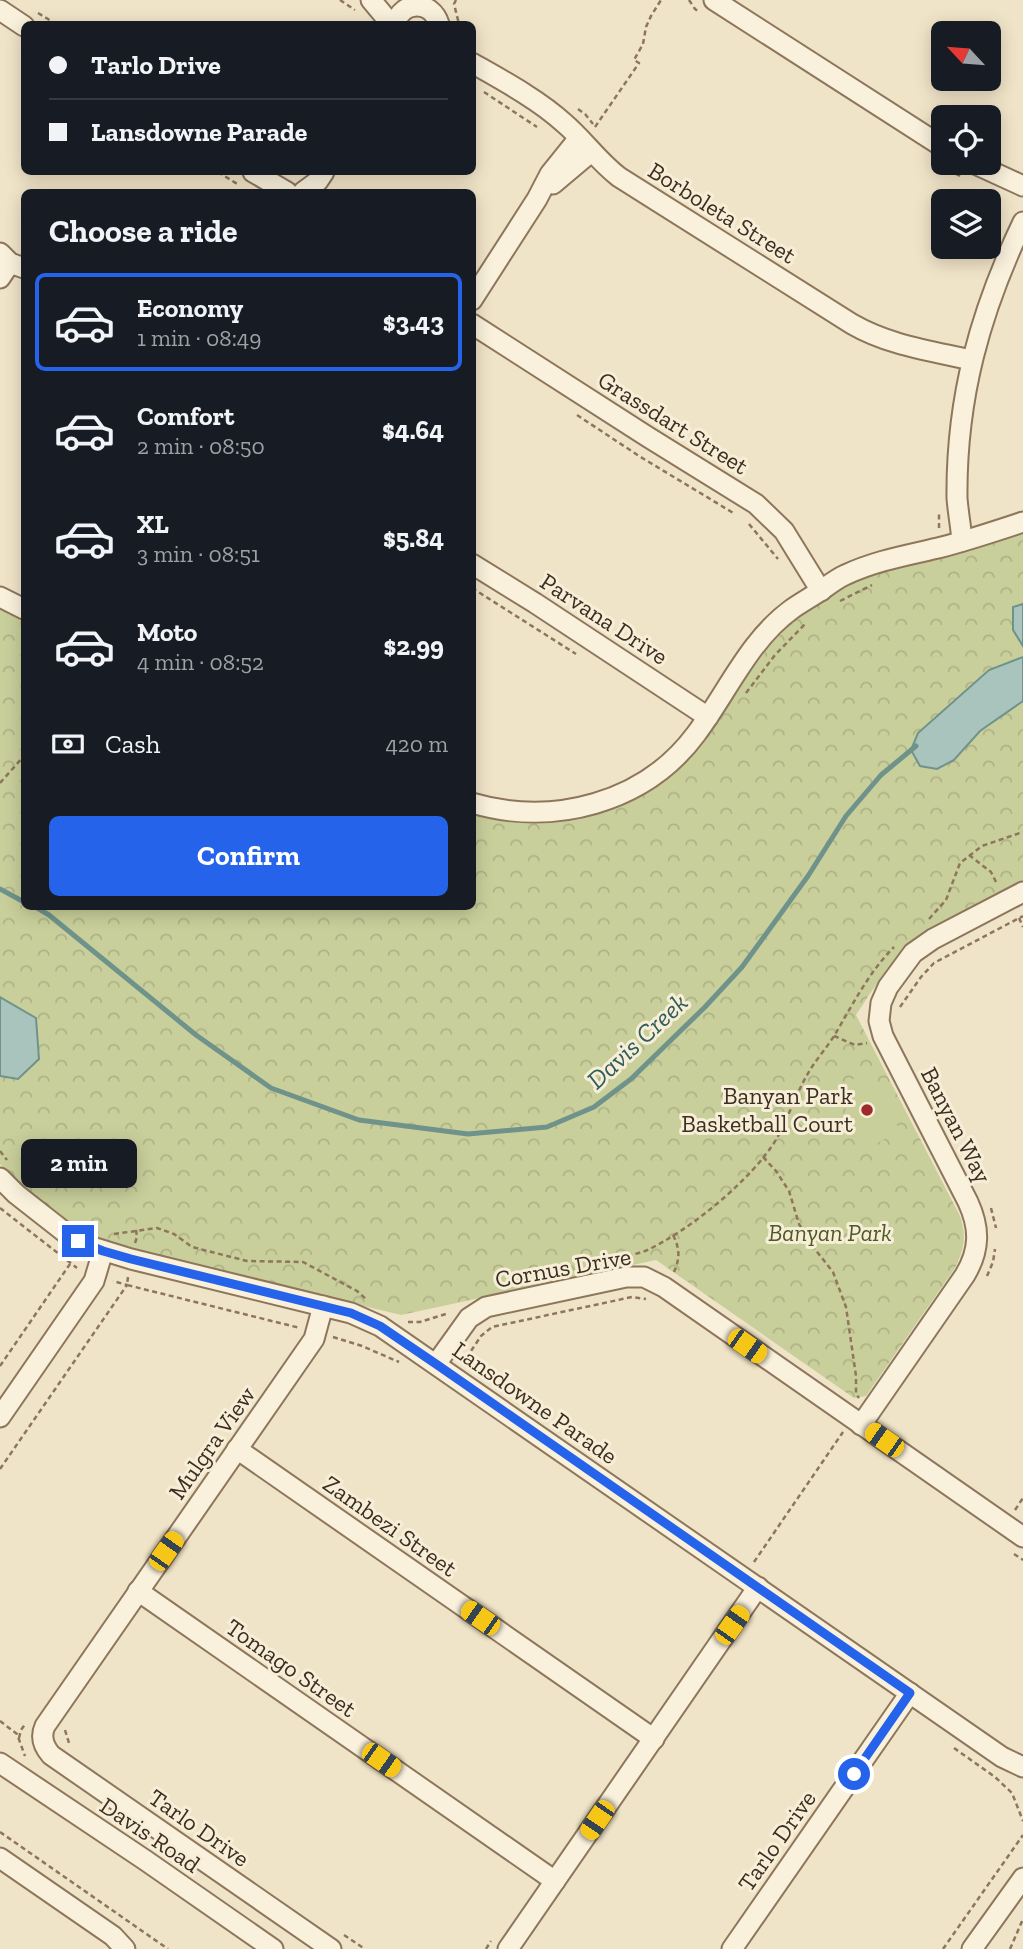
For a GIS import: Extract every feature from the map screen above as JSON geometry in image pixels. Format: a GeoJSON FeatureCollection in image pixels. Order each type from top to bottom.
{"type":"FeatureCollection","features":[{"type":"Feature","properties":{"kind":"street"},"geometry":{"type":"LineString","coordinates":[[370,0],[390,21]]}},
{"type":"Feature","properties":{"kind":"street"},"geometry":{"type":"LineString","coordinates":[[383,0],[426,7],[433,12],[438,21]]}},
{"type":"Feature","properties":{"kind":"street"},"geometry":{"type":"LineString","coordinates":[[715,0],[931,139]]}},
{"type":"Feature","properties":{"kind":"street"},"geometry":{"type":"LineString","coordinates":[[439,21],[450,1]]}},
{"type":"Feature","properties":{"kind":"street"},"geometry":{"type":"LineString","coordinates":[[395,21],[401,12],[414,4]]}},
{"type":"Feature","properties":{"kind":"street"},"geometry":{"type":"LineString","coordinates":[[0,10],[21,24]]}},
{"type":"Feature","properties":{"kind":"street","name":"Borboleta Street"},"geometry":{"type":"LineString","coordinates":[[476,65],[510,85],[588,139],[619,177],[865,332],[971,360]]}},
{"type":"Feature","properties":{"kind":"street"},"geometry":{"type":"LineString","coordinates":[[476,294],[550,174],[588,139]]}},
{"type":"Feature","properties":{"kind":"street"},"geometry":{"type":"LineString","coordinates":[[307,189],[322,175]]}},
{"type":"Feature","properties":{"kind":"street"},"geometry":{"type":"LineString","coordinates":[[999,175],[1023,186]]}},
{"type":"Feature","properties":{"kind":"street"},"geometry":{"type":"LineString","coordinates":[[246,178],[278,189]]}},
{"type":"Feature","properties":{"kind":"street"},"geometry":{"type":"LineString","coordinates":[[962,541],[957,501],[958,451],[971,360],[994,288],[1023,222]]}},
{"type":"Feature","properties":{"kind":"street","name":"Grassdart Street"},"geometry":{"type":"LineString","coordinates":[[476,327],[756,503],[784,531],[826,598]]}},
{"type":"Feature","properties":{"kind":"street"},"geometry":{"type":"LineString","coordinates":[[476,804],[510,812],[565,811],[602,802],[636,786],[666,766],[689,743],[745,660],[790,610],[826,598],[844,575],[891,557],[962,541],[1023,522]]}},
{"type":"Feature","properties":{"kind":"street","name":"Parvana Drive"},"geometry":{"type":"LineString","coordinates":[[476,566],[708,717]]}},
{"type":"Feature","properties":{"kind":"street"},"geometry":{"type":"LineString","coordinates":[[0,597],[21,608]]}},
{"type":"Feature","properties":{"kind":"street","name":"Banyan Way"},"geometry":{"type":"LineString","coordinates":[[861,1425],[965,1275],[974,1257],[977,1239],[976,1222],[968,1202],[883,1036],[879,1021],[881,1003],[888,987],[906,961],[921,946],[1023,892]]}},
{"type":"Feature","properties":{"kind":"street","name":"Lansdowne Parade"},"geometry":{"type":"LineString","coordinates":[[5,1171],[16,1194],[78,1241],[105,1242],[131,1259],[351,1313],[380,1326],[1002,1757],[1023,1768]]}},
{"type":"Feature","properties":{"kind":"street"},"geometry":{"type":"LineString","coordinates":[[0,1417],[96,1276],[105,1242]]}},
{"type":"Feature","properties":{"kind":"street","name":"Cornus Drive"},"geometry":{"type":"LineString","coordinates":[[436,1364],[469,1318],[486,1307],[626,1277],[645,1277],[658,1295],[861,1425],[1022,1534]]}},
{"type":"Feature","properties":{"kind":"street","name":"Mulgra View"},"geometry":{"type":"LineString","coordinates":[[43,1743],[45,1726],[314,1339],[323,1306]]}},
{"type":"Feature","properties":{"kind":"street","name":"Zambezi Street"},"geometry":{"type":"LineString","coordinates":[[237,1449],[653,1739]]}},
{"type":"Feature","properties":{"kind":"street"},"geometry":{"type":"LineString","coordinates":[[500,1944],[555,1881],[653,1739],[751,1582]]}},
{"type":"Feature","properties":{"kind":"street","name":"Tomago Street"},"geometry":{"type":"LineString","coordinates":[[138,1591],[555,1881]]}},
{"type":"Feature","properties":{"kind":"street","name":"Tarlo Drive"},"geometry":{"type":"LineString","coordinates":[[732,1949],[910,1693]]}},
{"type":"Feature","properties":{"kind":"street","name":"Tarlo Drive"},"geometry":{"type":"LineString","coordinates":[[43,1743],[51,1755],[337,1941]]}},
{"type":"Feature","properties":{"kind":"street","name":"Lansdowne Parade"},"geometry":{"type":"LineString","coordinates":[[1002,1757],[1023,1781]]}},
{"type":"Feature","properties":{"kind":"street","name":"Davis Road"},"geometry":{"type":"LineString","coordinates":[[0,1763],[273,1949]]}},
{"type":"Feature","properties":{"kind":"street"},"geometry":{"type":"LineString","coordinates":[[0,1858],[113,1936],[125,1949]]}},
{"type":"Feature","properties":{"kind":"street"},"geometry":{"type":"LineString","coordinates":[[972,1949],[1023,1879]]}},
{"type":"Feature","properties":{"kind":"path"},"geometry":{"type":"LineString","coordinates":[[588,139],[639,63],[634,60],[643,44],[646,27],[661,0]]}},
{"type":"Feature","properties":{"kind":"path"},"geometry":{"type":"LineString","coordinates":[[450,1],[458,21]]}},
{"type":"Feature","properties":{"kind":"path"},"geometry":{"type":"LineString","coordinates":[[483,92],[546,132]]}},
{"type":"Feature","properties":{"kind":"path"},"geometry":{"type":"LineString","coordinates":[[574,107],[585,114],[588,139]]}},
{"type":"Feature","properties":{"kind":"path"},"geometry":{"type":"LineString","coordinates":[[588,139],[601,134]]}},
{"type":"Feature","properties":{"kind":"path"},"geometry":{"type":"LineString","coordinates":[[572,412],[734,513]]}},
{"type":"Feature","properties":{"kind":"path"},"geometry":{"type":"LineString","coordinates":[[746,521],[783,567]]}},
{"type":"Feature","properties":{"kind":"path"},"geometry":{"type":"LineString","coordinates":[[826,598],[878,583]]}},
{"type":"Feature","properties":{"kind":"path"},"geometry":{"type":"LineString","coordinates":[[746,694],[775,655],[813,618]]}},
{"type":"Feature","properties":{"kind":"path"},"geometry":{"type":"LineString","coordinates":[[0,783],[21,760]]}},
{"type":"Feature","properties":{"kind":"path"},"geometry":{"type":"LineString","coordinates":[[921,926],[946,900],[960,863],[982,846],[1023,832]]}},
{"type":"Feature","properties":{"kind":"path"},"geometry":{"type":"LineString","coordinates":[[1019,918],[1023,927]]}},
{"type":"Feature","properties":{"kind":"path"},"geometry":{"type":"LineString","coordinates":[[610,1261],[641,1252],[689,1225],[718,1202],[763,1157],[776,1140],[809,1072],[834,1037],[877,966],[895,945]]}},
{"type":"Feature","properties":{"kind":"path"},"geometry":{"type":"LineString","coordinates":[[0,1151],[5,1171]]}},
{"type":"Feature","properties":{"kind":"path"},"geometry":{"type":"LineString","coordinates":[[763,1157],[789,1191],[799,1224],[833,1272],[846,1307],[856,1394],[861,1403]]}},
{"type":"Feature","properties":{"kind":"path"},"geometry":{"type":"LineString","coordinates":[[0,1208],[70,1264],[84,1272],[362,1346],[405,1366]]}},
{"type":"Feature","properties":{"kind":"path"},"geometry":{"type":"LineString","coordinates":[[105,1242],[157,1228],[174,1234],[192,1247],[247,1261],[303,1262],[357,1291],[366,1299]]}},
{"type":"Feature","properties":{"kind":"path"},"geometry":{"type":"LineString","coordinates":[[471,1367],[469,1354],[481,1336],[492,1328],[632,1297],[647,1300],[658,1295],[675,1269],[679,1256],[673,1235]]}},
{"type":"Feature","properties":{"kind":"path"},"geometry":{"type":"LineString","coordinates":[[0,1469],[127,1285],[131,1259]]}},
{"type":"Feature","properties":{"kind":"path"},"geometry":{"type":"LineString","coordinates":[[0,1366],[70,1264]]}},
{"type":"Feature","properties":{"kind":"path"},"geometry":{"type":"LineString","coordinates":[[403,1321],[421,1322],[451,1313]]}},
{"type":"Feature","properties":{"kind":"path"},"geometry":{"type":"LineString","coordinates":[[751,1582],[842,1434]]}},
{"type":"Feature","properties":{"kind":"path"},"geometry":{"type":"LineString","coordinates":[[65,1730],[67,1742]]}},
{"type":"Feature","properties":{"kind":"path"},"geometry":{"type":"LineString","coordinates":[[1020,1815],[1023,1811]]}},
{"type":"Feature","properties":{"kind":"path"},"geometry":{"type":"LineString","coordinates":[[0,1832],[168,1949]]}},
{"type":"Feature","properties":{"kind":"path"},"geometry":{"type":"LineString","coordinates":[[943,1949],[1023,1835]]}},
{"type":"Feature","properties":{"kind":"path"},"geometry":{"type":"LineString","coordinates":[[1010,1949],[1023,1919]]}},
{"type":"Feature","properties":{"kind":"path"},"geometry":{"type":"LineString","coordinates":[[337,1941],[365,1949]]}},
{"type":"Feature","properties":{"kind":"path"},"geometry":{"type":"LineString","coordinates":[[485,1949],[500,1944]]}},
{"type":"Feature","properties":{"kind":"green space","name":"Banyan Park"},"geometry":{"type":"Polygon","coordinates":[[[1023,533],[1023,881],[913,940],[886,970],[856,1015],[960,1216],[964,1236],[961,1255],[955,1268],[866,1396],[854,1398],[656,1260],[401,1315],[117,1247],[98,1240],[51,1212],[0,1164],[0,608],[21,618],[21,910],[476,910],[476,815],[538,822],[570,819],[601,812],[630,800],[658,784],[683,764],[705,739],[765,652],[793,621],[810,607],[827,595],[860,579],[970,551],[1023,533]]]}},
{"type":"Feature","properties":{"kind":"green space"},"geometry":{"type":"Polygon","coordinates":[[[869,1071],[900,1131],[866,1149],[835,1088],[869,1071]]]}},
{"type":"Feature","properties":{"kind":"water"},"geometry":{"type":"Polygon","coordinates":[[[1023,604],[1023,646],[1013,630],[1013,607],[1023,604]]]}},
{"type":"Feature","properties":{"kind":"water"},"geometry":{"type":"Polygon","coordinates":[[[1023,657],[1023,701],[980,731],[954,760],[937,769],[920,766],[911,750],[918,733],[989,670],[1023,657]]]}},
{"type":"Feature","properties":{"kind":"water"},"geometry":{"type":"Polygon","coordinates":[[[0,997],[36,1018],[39,1059],[18,1079],[0,1076],[0,997]]]}},
{"type":"Feature","properties":{"kind":"waterway","name":"Davis Creek"},"geometry":{"type":"LineString","coordinates":[[41,910],[196,1035],[271,1088],[359,1120],[468,1134],[547,1127],[594,1107],[631,1079],[705,1007],[742,967],[808,876],[846,816],[881,775],[916,746]]}},
{"type":"Feature","properties":{"kind":"waterway","name":"Davis Creek"},"geometry":{"type":"LineString","coordinates":[[0,889],[21,900]]}},
{"type":"Feature","properties":{"kind":"place","name":"Banyan Park Basketball Court"},"geometry":{"type":"Point","coordinates":[867,1110]}},
{"type":"Feature","properties":{"kind":"route"},"geometry":{"type":"LineString","coordinates":[[78,1241],[131,1259],[351,1313],[380,1326],[436,1364],[910,1693],[854,1774]]}}]}
